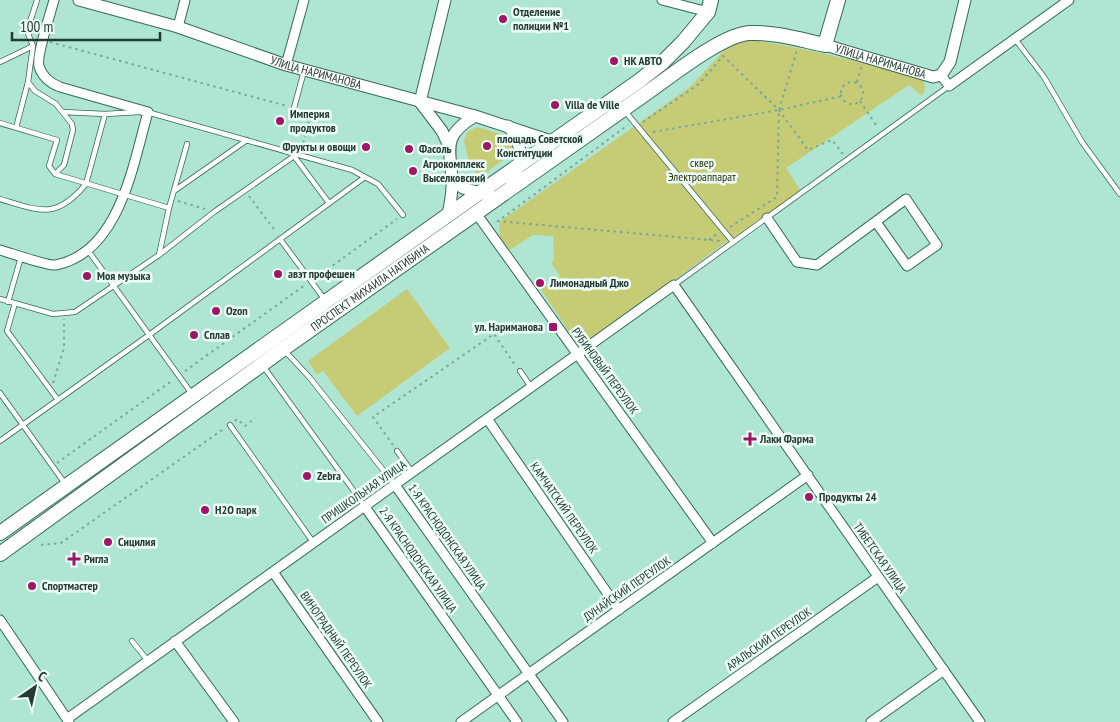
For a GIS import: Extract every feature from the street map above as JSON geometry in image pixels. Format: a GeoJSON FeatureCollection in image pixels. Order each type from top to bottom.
{"type":"FeatureCollection","features":[{"type":"Feature","properties":{"kind":"main road"},"geometry":{"type":"LineString","coordinates":[[826,45],[838,0]]}},
{"type":"Feature","properties":{"kind":"main road","name":"ПРОСПЕКТ МИХАИЛА НАГИБИНА"},"geometry":{"type":"LineString","coordinates":[[0,533],[640,81],[683,42],[709,6]]}},
{"type":"Feature","properties":{"kind":"main road","name":"ПРОСПЕКТ МИХАИЛА НАГИБИНА"},"geometry":{"type":"LineString","coordinates":[[0,554],[261,365],[623,109],[709,50],[730,38],[749,33]]}},
{"type":"Feature","properties":{"kind":"main road","name":"УЛИЦА НАРИМАНОВА"},"geometry":{"type":"LineString","coordinates":[[749,33],[779,36],[826,45]]}},
{"type":"Feature","properties":{"kind":"street"},"geometry":{"type":"LineString","coordinates":[[0,250],[54,265],[67,261],[87,250],[106,230],[125,194],[148,112],[48,82],[38,65],[54,0]]}},
{"type":"Feature","properties":{"kind":"street","name":"УЛИЦА НАРИМАНОВА"},"geometry":{"type":"LineString","coordinates":[[79,0],[178,28],[286,65],[475,116],[554,142]]}},
{"type":"Feature","properties":{"kind":"street"},"geometry":{"type":"LineString","coordinates":[[178,28],[185,0]]}},
{"type":"Feature","properties":{"kind":"street"},"geometry":{"type":"LineString","coordinates":[[286,65],[304,0]]}},
{"type":"Feature","properties":{"kind":"street"},"geometry":{"type":"LineString","coordinates":[[445,0],[420,102],[442,131],[449,146],[452,193],[448,215]]}},
{"type":"Feature","properties":{"kind":"street"},"geometry":{"type":"LineString","coordinates":[[662,0],[709,6]]}},
{"type":"Feature","properties":{"kind":"street"},"geometry":{"type":"LineString","coordinates":[[941,75],[950,62],[965,0]]}},
{"type":"Feature","properties":{"kind":"street"},"geometry":{"type":"LineString","coordinates":[[949,86],[1069,0]]}},
{"type":"Feature","properties":{"kind":"street","name":"УЛИЦА НАРИМАНОВА"},"geometry":{"type":"LineString","coordinates":[[826,45],[933,77],[941,75],[949,86]]}},
{"type":"Feature","properties":{"kind":"street"},"geometry":{"type":"LineString","coordinates":[[449,146],[460,128],[475,116]]}},
{"type":"Feature","properties":{"kind":"street"},"geometry":{"type":"LineString","coordinates":[[508,126],[516,135],[522,154],[518,173],[509,190]]}},
{"type":"Feature","properties":{"kind":"street"},"geometry":{"type":"LineString","coordinates":[[452,180],[463,188],[497,198]]}},
{"type":"Feature","properties":{"kind":"street"},"geometry":{"type":"LineString","coordinates":[[452,180],[476,213]]}},
{"type":"Feature","properties":{"kind":"street"},"geometry":{"type":"LineString","coordinates":[[767,218],[797,262],[817,265],[906,200],[937,245],[907,266],[876,222]]}},
{"type":"Feature","properties":{"kind":"street","name":"РУБИНОВЫЙ ПЕРЕУЛОК"},"geometry":{"type":"LineString","coordinates":[[476,213],[713,543]]}},
{"type":"Feature","properties":{"kind":"street","name":"ПРИШКОЛЬНАЯ УЛИЦА"},"geometry":{"type":"LineString","coordinates":[[68,721],[175,641],[488,420],[674,284]]}},
{"type":"Feature","properties":{"kind":"street","name":"ТИБЕТСКАЯ УЛИЦА"},"geometry":{"type":"LineString","coordinates":[[674,284],[980,722]]}},
{"type":"Feature","properties":{"kind":"street","name":"КАМЧАТСКИЙ ПЕРЕУЛОК"},"geometry":{"type":"LineString","coordinates":[[488,420],[619,610]]}},
{"type":"Feature","properties":{"kind":"street","name":"ДУНАЙСКИЙ ПЕРЕУЛОК"},"geometry":{"type":"LineString","coordinates":[[461,722],[808,475]]}},
{"type":"Feature","properties":{"kind":"street","name":"1-Я КРАСНОДОНСКАЯ УЛИЦА"},"geometry":{"type":"LineString","coordinates":[[395,485],[563,722]]}},
{"type":"Feature","properties":{"kind":"street","name":"2-Я КРАСНОДОНСКАЯ УЛИЦА"},"geometry":{"type":"LineString","coordinates":[[365,507],[517,722]]}},
{"type":"Feature","properties":{"kind":"street","name":"ВИНОГРАДНЫЙ ПЕРЕУЛОК"},"geometry":{"type":"LineString","coordinates":[[273,572],[378,722]]}},
{"type":"Feature","properties":{"kind":"street","name":"АРАЛЬСКИЙ ПЕРЕУЛОК"},"geometry":{"type":"LineString","coordinates":[[673,722],[878,577]]}},
{"type":"Feature","properties":{"kind":"street"},"geometry":{"type":"LineString","coordinates":[[0,620],[68,721]]}},
{"type":"Feature","properties":{"kind":"street"},"geometry":{"type":"LineString","coordinates":[[175,641],[234,722]]}},
{"type":"Feature","properties":{"kind":"street"},"geometry":{"type":"LineString","coordinates":[[870,722],[944,670]]}},
{"type":"Feature","properties":{"kind":"lane"},"geometry":{"type":"LineString","coordinates":[[16,128],[28,82],[33,46],[27,31],[37,0]]}},
{"type":"Feature","properties":{"kind":"lane"},"geometry":{"type":"LineString","coordinates":[[1015,39],[1044,77],[1082,142],[1120,194]]}},
{"type":"Feature","properties":{"kind":"lane"},"geometry":{"type":"LineString","coordinates":[[0,62],[33,46]]}},
{"type":"Feature","properties":{"kind":"lane"},"geometry":{"type":"LineString","coordinates":[[294,108],[304,70]]}},
{"type":"Feature","properties":{"kind":"lane"},"geometry":{"type":"LineString","coordinates":[[28,82],[35,91],[56,104],[72,124],[74,130],[64,165],[55,174]]}},
{"type":"Feature","properties":{"kind":"lane"},"geometry":{"type":"LineString","coordinates":[[674,284],[949,86]]}},
{"type":"Feature","properties":{"kind":"lane"},"geometry":{"type":"LineString","coordinates":[[623,109],[733,242]]}},
{"type":"Feature","properties":{"kind":"lane"},"geometry":{"type":"LineString","coordinates":[[63,112],[105,114],[148,112],[352,170],[378,184],[403,215]]}},
{"type":"Feature","properties":{"kind":"lane"},"geometry":{"type":"LineString","coordinates":[[0,199],[38,209],[50,210],[61,206],[80,191],[86,184],[105,114]]}},
{"type":"Feature","properties":{"kind":"lane"},"geometry":{"type":"LineString","coordinates":[[0,123],[57,140],[49,166],[55,174],[169,208]]}},
{"type":"Feature","properties":{"kind":"lane"},"geometry":{"type":"LineString","coordinates":[[174,191],[247,140]]}},
{"type":"Feature","properties":{"kind":"lane"},"geometry":{"type":"LineString","coordinates":[[158,256],[187,144]]}},
{"type":"Feature","properties":{"kind":"lane"},"geometry":{"type":"LineString","coordinates":[[0,299],[53,314],[75,312],[158,256],[214,212],[297,155]]}},
{"type":"Feature","properties":{"kind":"lane"},"geometry":{"type":"LineString","coordinates":[[297,155],[329,203]]}},
{"type":"Feature","properties":{"kind":"lane"},"geometry":{"type":"LineString","coordinates":[[0,441],[365,177]]}},
{"type":"Feature","properties":{"kind":"lane"},"geometry":{"type":"LineString","coordinates":[[280,239],[326,302]]}},
{"type":"Feature","properties":{"kind":"lane"},"geometry":{"type":"LineString","coordinates":[[87,250],[194,396]]}},
{"type":"Feature","properties":{"kind":"lane"},"geometry":{"type":"LineString","coordinates":[[8,302],[21,256]]}},
{"type":"Feature","properties":{"kind":"lane"},"geometry":{"type":"LineString","coordinates":[[7,331],[15,303]]}},
{"type":"Feature","properties":{"kind":"lane"},"geometry":{"type":"LineString","coordinates":[[0,329],[7,331],[58,400]]}},
{"type":"Feature","properties":{"kind":"lane","name":"1-Я КРАСНОДОНСКАЯ УЛИЦА"},"geometry":{"type":"LineString","coordinates":[[284,349],[310,378],[395,485]]}},
{"type":"Feature","properties":{"kind":"lane","name":"2-Я КРАСНОДОНСКАЯ УЛИЦА"},"geometry":{"type":"LineString","coordinates":[[261,365],[365,507]]}},
{"type":"Feature","properties":{"kind":"lane"},"geometry":{"type":"LineString","coordinates":[[520,371],[532,388]]}},
{"type":"Feature","properties":{"kind":"lane"},"geometry":{"type":"LineString","coordinates":[[0,393],[67,486]]}},
{"type":"Feature","properties":{"kind":"lane"},"geometry":{"type":"LineString","coordinates":[[230,425],[314,543]]}},
{"type":"Feature","properties":{"kind":"lane"},"geometry":{"type":"LineString","coordinates":[[397,451],[412,473]]}},
{"type":"Feature","properties":{"kind":"lane"},"geometry":{"type":"LineString","coordinates":[[132,641],[148,661]]}},
{"type":"Feature","properties":{"kind":"path"},"geometry":{"type":"LineString","coordinates":[[43,40],[294,108],[309,120],[297,155]]}},
{"type":"Feature","properties":{"kind":"path"},"geometry":{"type":"LineString","coordinates":[[709,240],[777,197],[779,110],[800,40]]}},
{"type":"Feature","properties":{"kind":"path"},"geometry":{"type":"LineString","coordinates":[[637,126],[699,84],[722,56],[779,110],[808,150],[832,140],[847,160]]}},
{"type":"Feature","properties":{"kind":"path"},"geometry":{"type":"LineString","coordinates":[[857,82],[864,56]]}},
{"type":"Feature","properties":{"kind":"path"},"geometry":{"type":"LineString","coordinates":[[857,82],[850,82],[844,85],[842,96],[850,104],[860,101]]}},
{"type":"Feature","properties":{"kind":"path"},"geometry":{"type":"LineString","coordinates":[[857,82],[864,91],[860,101]]}},
{"type":"Feature","properties":{"kind":"path"},"geometry":{"type":"LineString","coordinates":[[644,134],[779,110],[842,96]]}},
{"type":"Feature","properties":{"kind":"path"},"geometry":{"type":"LineString","coordinates":[[860,101],[882,134]]}},
{"type":"Feature","properties":{"kind":"path"},"geometry":{"type":"LineString","coordinates":[[487,229],[633,121]]}},
{"type":"Feature","properties":{"kind":"path"},"geometry":{"type":"LineString","coordinates":[[245,190],[280,239]]}},
{"type":"Feature","properties":{"kind":"path"},"geometry":{"type":"LineString","coordinates":[[171,200],[214,212]]}},
{"type":"Feature","properties":{"kind":"path"},"geometry":{"type":"LineString","coordinates":[[52,466],[403,215]]}},
{"type":"Feature","properties":{"kind":"path"},"geometry":{"type":"LineString","coordinates":[[497,221],[733,242]]}},
{"type":"Feature","properties":{"kind":"path"},"geometry":{"type":"LineString","coordinates":[[50,390],[64,348],[64,314]]}},
{"type":"Feature","properties":{"kind":"path"},"geometry":{"type":"LineString","coordinates":[[397,451],[373,417],[494,334],[520,371]]}},
{"type":"Feature","properties":{"kind":"path"},"geometry":{"type":"LineString","coordinates":[[237,420],[245,426],[255,418]]}},
{"type":"Feature","properties":{"kind":"path"},"geometry":{"type":"LineString","coordinates":[[41,545],[61,543],[230,425]]}},
{"type":"Feature","properties":{"kind":"green space","name":"cквер Электроаппарат"},"geometry":{"type":"Polygon","coordinates":[[[753,40],[819,52],[909,74],[923,81],[925,85],[924,92],[922,96],[909,85],[786,168],[801,191],[746,231],[722,245],[586,346],[578,345],[541,290],[560,276],[551,263],[554,260],[553,236],[533,235],[510,250],[500,237],[499,222],[690,87],[730,44],[753,40]]]}},
{"type":"Feature","properties":{"kind":"green space"},"geometry":{"type":"Polygon","coordinates":[[[477,127],[512,137],[517,150],[484,174],[478,174],[470,168],[464,141],[467,132],[477,127]]]}},
{"type":"Feature","properties":{"kind":"green space"},"geometry":{"type":"Polygon","coordinates":[[[407,289],[450,348],[357,416],[323,371],[317,375],[308,361],[407,289]]]}},
{"type":"Feature","properties":{"kind":"place","name":"Отделение полиции №1"},"geometry":{"type":"Point","coordinates":[503,19]}},
{"type":"Feature","properties":{"kind":"place","name":"НК АВТО"},"geometry":{"type":"Point","coordinates":[614,61]}},
{"type":"Feature","properties":{"kind":"place","name":"Villa de Ville"},"geometry":{"type":"Point","coordinates":[555,105]}},
{"type":"Feature","properties":{"kind":"place","name":"Империя продуктов"},"geometry":{"type":"Point","coordinates":[280,121]}},
{"type":"Feature","properties":{"kind":"place","name":"площадь Советской Конституции"},"geometry":{"type":"Point","coordinates":[487,146]}},
{"type":"Feature","properties":{"kind":"place","name":"Фрукты и овощи"},"geometry":{"type":"Point","coordinates":[366,147]}},
{"type":"Feature","properties":{"kind":"place","name":"Фасоль"},"geometry":{"type":"Point","coordinates":[409,149]}},
{"type":"Feature","properties":{"kind":"place","name":"Агрокомплекс Выселковский"},"geometry":{"type":"Point","coordinates":[413,171]}},
{"type":"Feature","properties":{"kind":"place","name":"авэт профешен"},"geometry":{"type":"Point","coordinates":[278,274]}},
{"type":"Feature","properties":{"kind":"place","name":"Моя музыка"},"geometry":{"type":"Point","coordinates":[87,276]}},
{"type":"Feature","properties":{"kind":"place","name":"Лимонадный Джо"},"geometry":{"type":"Point","coordinates":[540,283]}},
{"type":"Feature","properties":{"kind":"place","name":"Ozon"},"geometry":{"type":"Point","coordinates":[216,311]}},
{"type":"Feature","properties":{"kind":"place","name":"ул. Нариманова"},"geometry":{"type":"Point","coordinates":[553,327]}},
{"type":"Feature","properties":{"kind":"place","name":"Сплав"},"geometry":{"type":"Point","coordinates":[194,335]}},
{"type":"Feature","properties":{"kind":"place","name":"Лаки Фарма"},"geometry":{"type":"Point","coordinates":[750,439]}},
{"type":"Feature","properties":{"kind":"place","name":"Zebra"},"geometry":{"type":"Point","coordinates":[307,476]}},
{"type":"Feature","properties":{"kind":"place","name":"Продукты 24"},"geometry":{"type":"Point","coordinates":[809,497]}},
{"type":"Feature","properties":{"kind":"place","name":"H2O парк"},"geometry":{"type":"Point","coordinates":[205,510]}},
{"type":"Feature","properties":{"kind":"place","name":"Сицилия"},"geometry":{"type":"Point","coordinates":[108,542]}},
{"type":"Feature","properties":{"kind":"place","name":"Ригла"},"geometry":{"type":"Point","coordinates":[74,559]}},
{"type":"Feature","properties":{"kind":"place","name":"Спортмастер"},"geometry":{"type":"Point","coordinates":[32,586]}}]}
